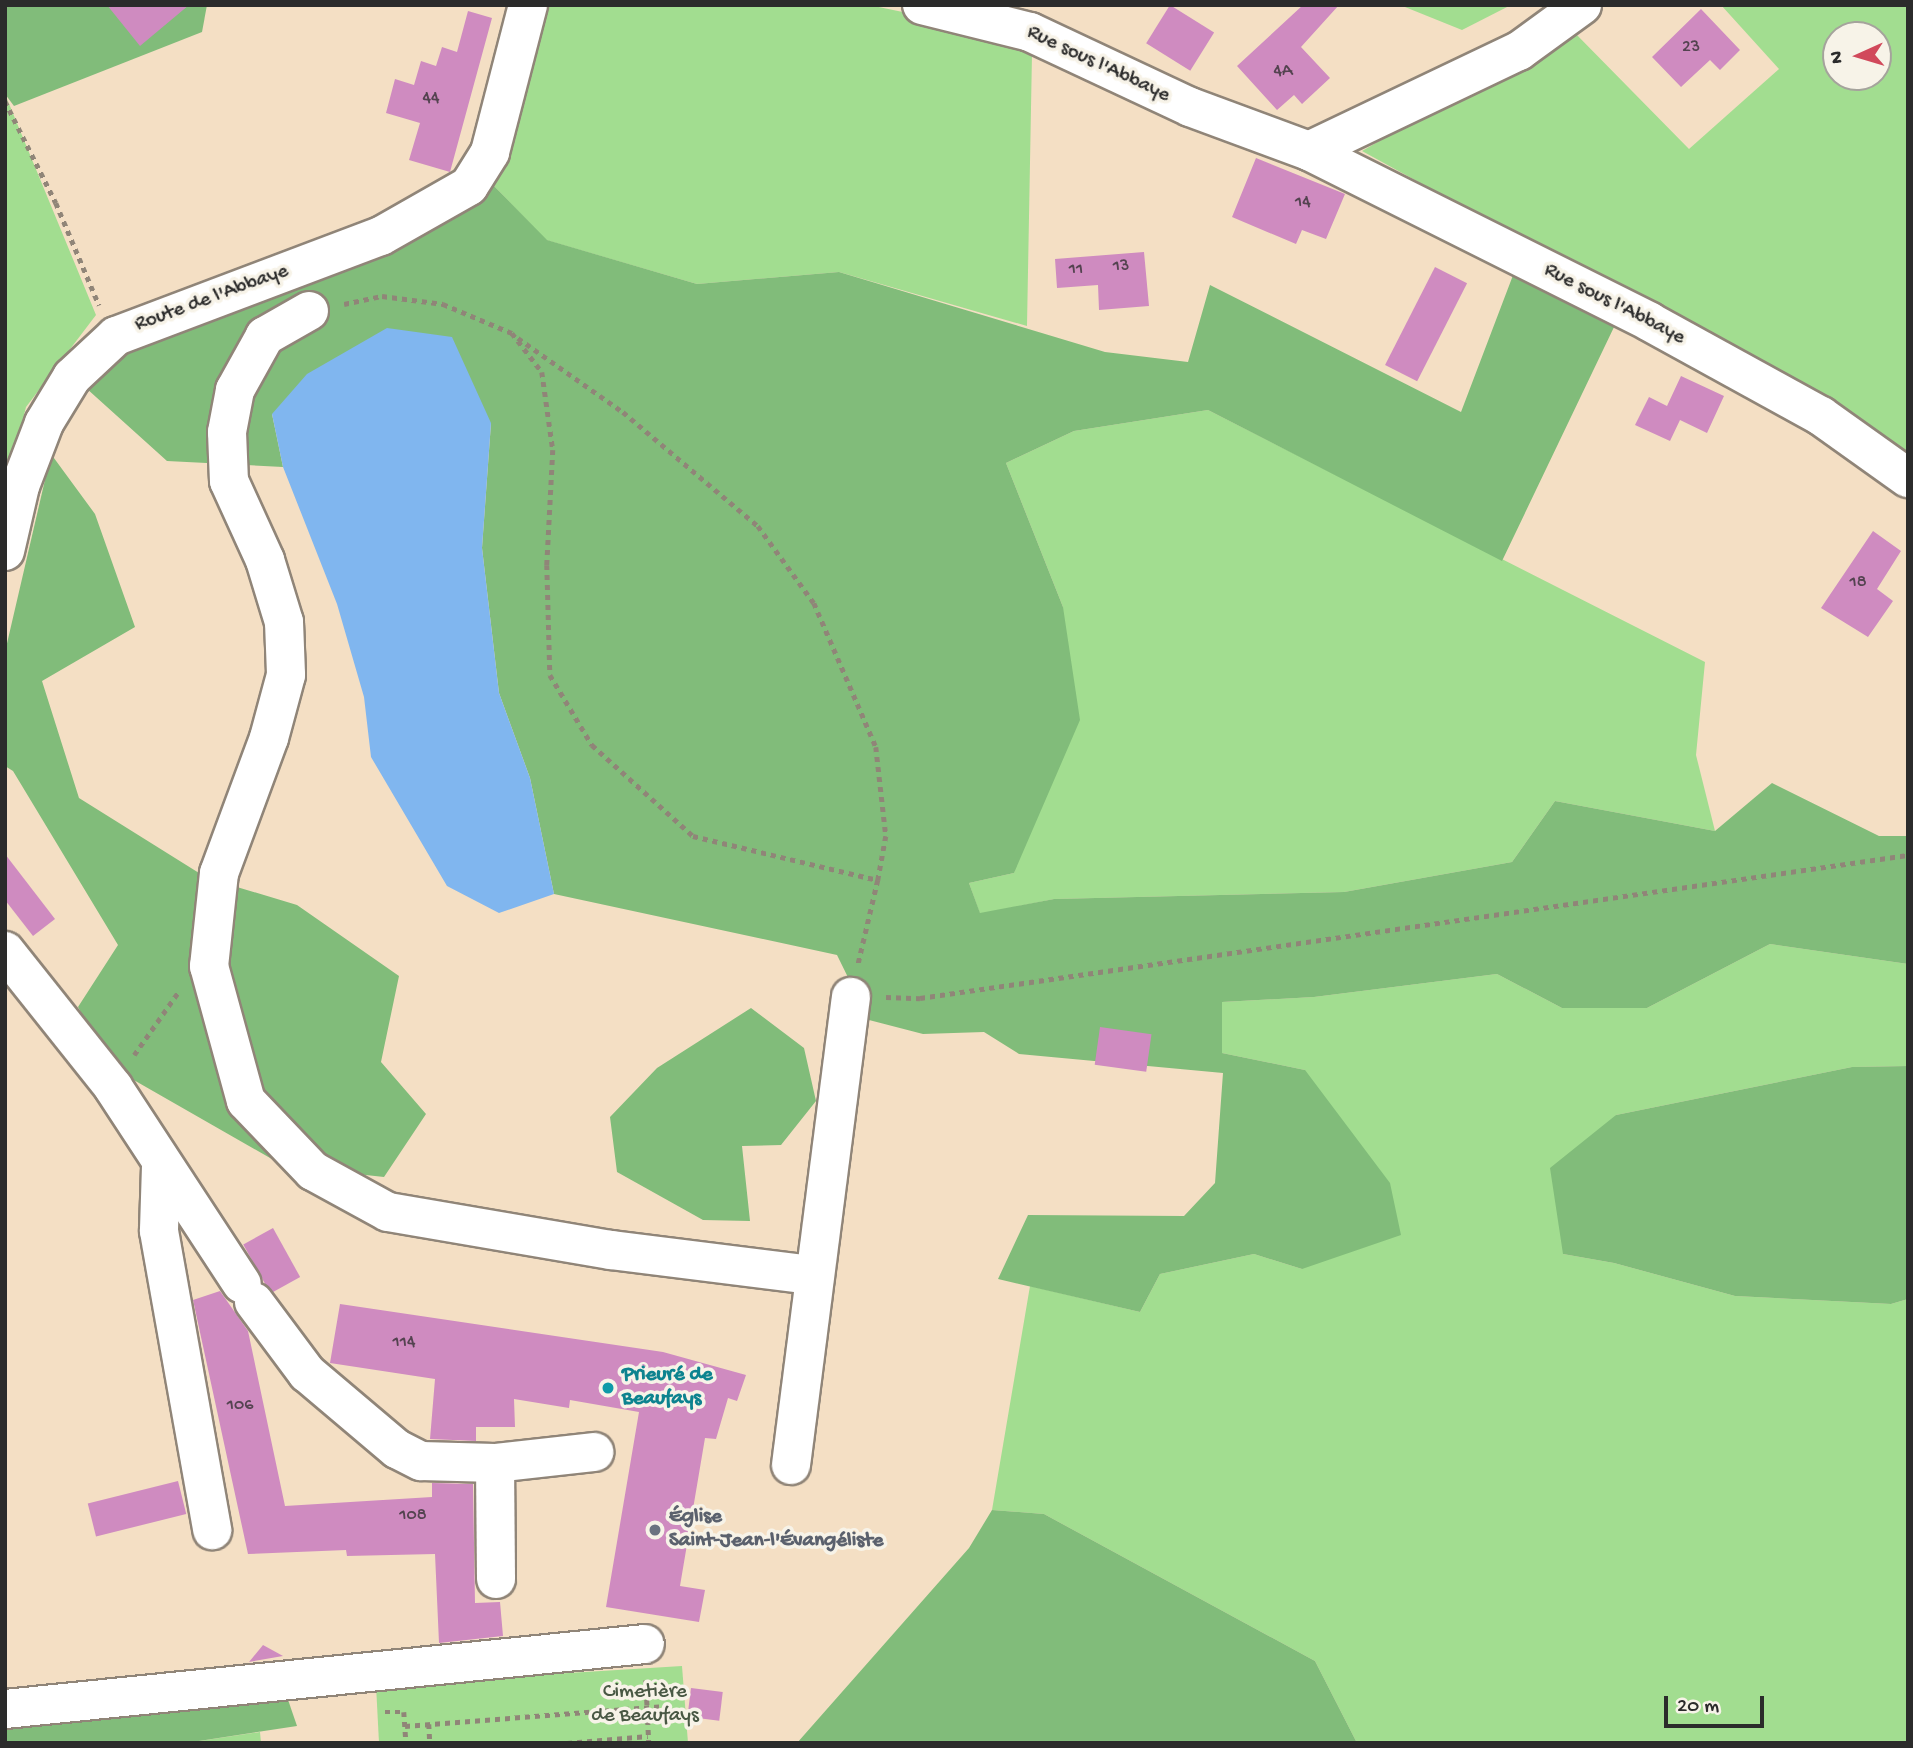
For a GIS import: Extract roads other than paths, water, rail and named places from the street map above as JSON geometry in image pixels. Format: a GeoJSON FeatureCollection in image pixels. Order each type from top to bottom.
{"type":"FeatureCollection","features":[{"type":"Feature","properties":{"kind":"street","name":"Route de l'Abbaye"},"geometry":{"type":"LineString","coordinates":[[5,551],[20,486],[44,423],[72,377],[116,336],[381,236],[469,186],[490,152],[527,5]]}},
{"type":"Feature","properties":{"kind":"street","name":"Rue sous l'Abbaye"},"geometry":{"type":"LineString","coordinates":[[922,5],[1030,32],[1190,107],[1309,151],[1662,329],[1821,416],[1908,478]]}},
{"type":"Feature","properties":{"kind":"street"},"geometry":{"type":"LineString","coordinates":[[1309,151],[1519,51],[1582,5]]}},
{"type":"Feature","properties":{"kind":"street"},"geometry":{"type":"LineString","coordinates":[[309,312],[265,336],[234,390],[227,432],[229,481],[265,560],[284,622],[286,675],[270,738],[219,873],[209,966],[246,1101],[313,1171],[388,1212],[611,1250],[813,1275]]}},
{"type":"Feature","properties":{"kind":"street"},"geometry":{"type":"LineString","coordinates":[[5,951],[113,1087],[161,1166],[248,1293],[307,1373],[397,1449],[421,1461],[495,1463],[594,1452]]}},
{"type":"Feature","properties":{"kind":"street"},"geometry":{"type":"LineString","coordinates":[[791,1465],[850,997]]}},
{"type":"Feature","properties":{"kind":"street"},"geometry":{"type":"LineString","coordinates":[[161,1166],[159,1231],[212,1530]]}},
{"type":"Feature","properties":{"kind":"street"},"geometry":{"type":"LineString","coordinates":[[495,1463],[496,1579]]}},
{"type":"Feature","properties":{"kind":"street"},"geometry":{"type":"LineString","coordinates":[[5,1709],[645,1644]]}},
{"type":"Feature","properties":{"kind":"water"},"geometry":{"type":"Polygon","coordinates":[[[387,328],[452,337],[491,423],[482,548],[499,693],[530,778],[554,894],[499,913],[447,886],[371,757],[364,697],[337,604],[283,467],[272,414],[307,374],[387,328]]]}},
{"type":"Feature","properties":{"kind":"place","name":"Prieuré de Beaufays"},"geometry":{"type":"Point","coordinates":[608,1388]}},
{"type":"Feature","properties":{"kind":"place","name":"Église Saint-Jean-l'Évangéliste"},"geometry":{"type":"Point","coordinates":[655,1530]}},
{"type":"Feature","properties":{"kind":"park label","name":"Cimetière de Beaufays"},"geometry":{"type":"Point","coordinates":[645,1705]}}]}
